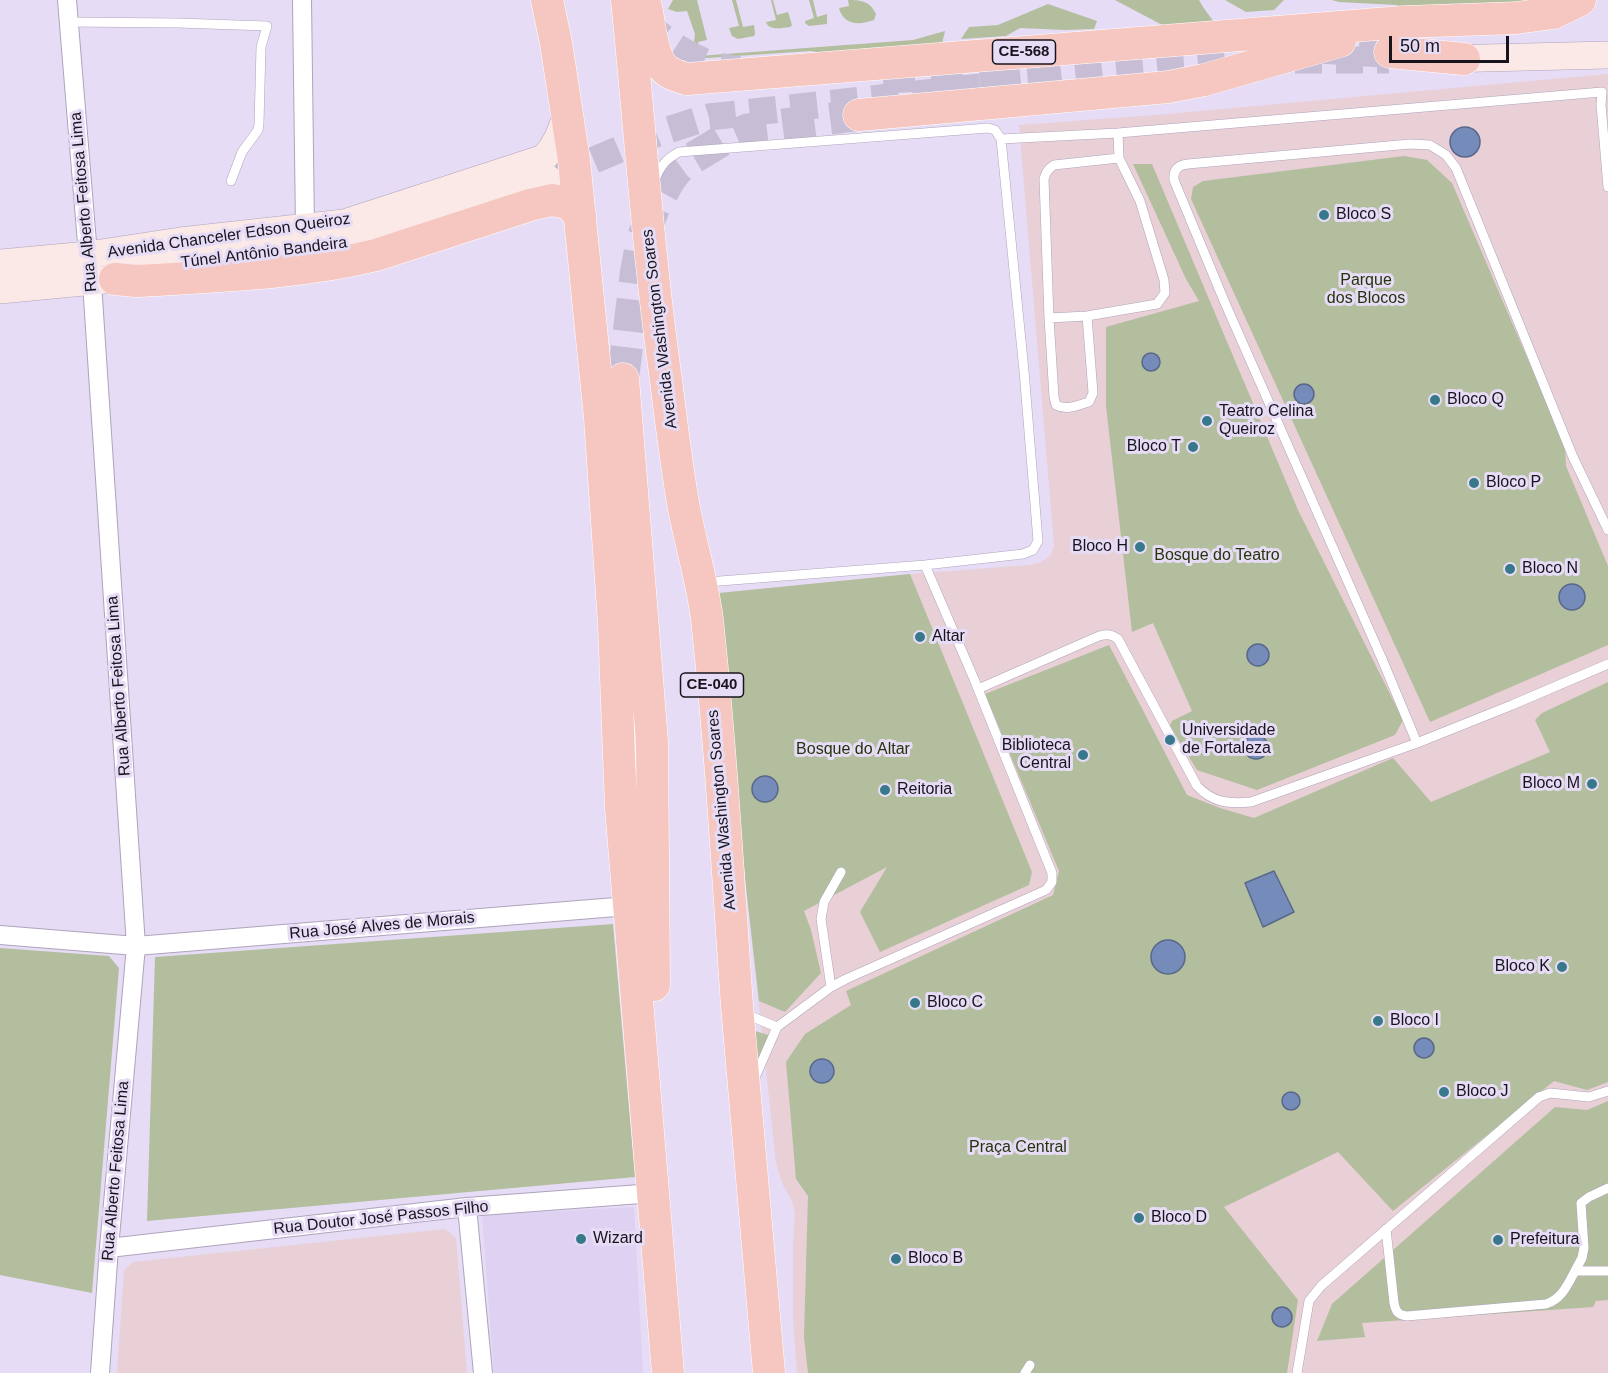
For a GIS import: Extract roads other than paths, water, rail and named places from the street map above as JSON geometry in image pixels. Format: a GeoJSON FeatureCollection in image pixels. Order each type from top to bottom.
{"type":"FeatureCollection","features":[{"type":"Feature","properties":{"kind":"highway"},"geometry":{"type":"LineString","coordinates":[[547,0],[574,160],[602,441],[614,624],[621,808],[668,1373]]}},
{"type":"Feature","properties":{"kind":"highway","name":"Avenida Washington Soares"},"geometry":{"type":"LineString","coordinates":[[627,0],[658,327],[683,505],[701,582],[706,618],[723,800],[738,1011],[769,1373]]}},
{"type":"Feature","properties":{"kind":"highway","name":"CE-568"},"geometry":{"type":"LineString","coordinates":[[646,0],[658,61],[676,76],[687,79],[1403,22],[1516,18],[1553,13],[1580,0]]}},
{"type":"Feature","properties":{"kind":"highway"},"geometry":{"type":"LineString","coordinates":[[859,115],[1168,87],[1204,80],[1373,34],[1407,31],[1458,21]]}},
{"type":"Feature","properties":{"kind":"highway"},"geometry":{"type":"LineString","coordinates":[[1390,56],[1464,59]]}},
{"type":"Feature","properties":{"kind":"highway"},"geometry":{"type":"LineString","coordinates":[[104,281],[136,281],[312,268],[376,255],[552,200],[568,203],[580,216]]}},
{"type":"Feature","properties":{"kind":"highway"},"geometry":{"type":"LineString","coordinates":[[623,378],[652,742],[654,981],[646,1109]]}},
{"type":"Feature","properties":{"kind":"main road"},"geometry":{"type":"LineString","coordinates":[[1464,59],[1608,56]]}},
{"type":"Feature","properties":{"kind":"main road","name":"Avenida Chanceler Edson Queiroz"},"geometry":{"type":"LineString","coordinates":[[0,263],[88,255],[180,241],[344,223],[544,158],[561,134],[566,115]]}},
{"type":"Feature","properties":{"kind":"main road","name":"Túnel Antônio Bandeira"},"geometry":{"type":"LineString","coordinates":[[104,281],[136,272],[222,255],[324,249],[349,244],[549,179]]}},
{"type":"Feature","properties":{"kind":"main road"},"geometry":{"type":"LineString","coordinates":[[0,290],[104,281]]}},
{"type":"Feature","properties":{"kind":"street","name":"Rua Alberto Feitosa Lima"},"geometry":{"type":"LineString","coordinates":[[67,0],[88,255],[104,281],[136,946],[100,1373]]}},
{"type":"Feature","properties":{"kind":"street"},"geometry":{"type":"LineString","coordinates":[[302,0],[305,228]]}},
{"type":"Feature","properties":{"kind":"street","name":"Rua José Alves de Morais"},"geometry":{"type":"LineString","coordinates":[[0,935],[136,946],[628,906]]}},
{"type":"Feature","properties":{"kind":"street","name":"Rua Doutor José Passos Filho"},"geometry":{"type":"LineString","coordinates":[[110,1248],[467,1207],[654,1193]]}},
{"type":"Feature","properties":{"kind":"street"},"geometry":{"type":"LineString","coordinates":[[467,1207],[483,1373]]}},
{"type":"Feature","properties":{"kind":"lane"},"geometry":{"type":"LineString","coordinates":[[69,22],[267,26],[261,47],[258,130],[243,152],[231,181]]}},
{"type":"Feature","properties":{"kind":"lane"},"geometry":{"type":"LineString","coordinates":[[1001,139],[1118,133],[1605,92],[1608,187]]}},
{"type":"Feature","properties":{"kind":"lane"},"geometry":{"type":"LineString","coordinates":[[645,207],[659,170],[666,159],[679,152],[988,128],[995,130],[1001,139],[1038,541],[1033,550],[1023,554],[925,565],[701,582]]}},
{"type":"Feature","properties":{"kind":"lane"},"geometry":{"type":"LineString","coordinates":[[1049,318],[1087,316],[1157,303],[1165,293],[1164,280],[1140,201],[1119,158],[1118,133]]}},
{"type":"Feature","properties":{"kind":"lane"},"geometry":{"type":"LineString","coordinates":[[1417,742],[1211,270],[1174,180],[1173,174],[1176,168],[1188,164],[1410,144],[1430,145],[1446,155],[1456,168],[1573,457],[1608,531]]}},
{"type":"Feature","properties":{"kind":"lane"},"geometry":{"type":"LineString","coordinates":[[1087,316],[1092,393],[1089,402],[1061,408],[1056,405],[1053,397],[1044,179],[1049,168],[1054,165],[1119,158]]}},
{"type":"Feature","properties":{"kind":"lane"},"geometry":{"type":"LineString","coordinates":[[746,1100],[777,1027],[831,987],[1046,890],[1052,882],[1052,873],[925,565]]}},
{"type":"Feature","properties":{"kind":"lane"},"geometry":{"type":"LineString","coordinates":[[978,689],[1099,636],[1113,635],[1118,639],[1197,786],[1205,794],[1231,803],[1251,802],[1417,742],[1608,664]]}},
{"type":"Feature","properties":{"kind":"lane"},"geometry":{"type":"LineString","coordinates":[[831,987],[821,919],[824,902],[841,872]]}},
{"type":"Feature","properties":{"kind":"lane"},"geometry":{"type":"LineString","coordinates":[[738,1011],[777,1027]]}},
{"type":"Feature","properties":{"kind":"lane"},"geometry":{"type":"LineString","coordinates":[[1297,1373],[1310,1301],[1326,1280],[1539,1097],[1552,1093],[1589,1097],[1608,1091]]}},
{"type":"Feature","properties":{"kind":"lane"},"geometry":{"type":"LineString","coordinates":[[1386,1230],[1394,1303],[1400,1315],[1546,1304],[1562,1295],[1582,1258],[1584,1248],[1581,1203],[1608,1188]]}},
{"type":"Feature","properties":{"kind":"lane"},"geometry":{"type":"LineString","coordinates":[[1575,1271],[1608,1271]]}},
{"type":"Feature","properties":{"kind":"water"},"geometry":{"type":"Polygon","coordinates":[[[1465,127],[1476,131],[1480,142],[1476,153],[1465,157],[1454,153],[1450,142],[1454,131],[1465,127]]]}},
{"type":"Feature","properties":{"kind":"water"},"geometry":{"type":"Polygon","coordinates":[[[1151,353],[1157,356],[1160,362],[1157,368],[1151,371],[1145,368],[1142,362],[1145,356],[1151,353]]]}},
{"type":"Feature","properties":{"kind":"water"},"geometry":{"type":"Polygon","coordinates":[[[1304,384],[1311,387],[1314,394],[1311,401],[1304,404],[1297,401],[1294,394],[1297,387],[1304,384]]]}},
{"type":"Feature","properties":{"kind":"water"},"geometry":{"type":"Polygon","coordinates":[[[1572,584],[1581,588],[1585,597],[1581,606],[1572,610],[1563,606],[1559,597],[1563,588],[1572,584]]]}},
{"type":"Feature","properties":{"kind":"water"},"geometry":{"type":"Polygon","coordinates":[[[1258,644],[1266,647],[1269,655],[1266,663],[1258,666],[1250,663],[1247,655],[1250,647],[1258,644]]]}},
{"type":"Feature","properties":{"kind":"water"},"geometry":{"type":"Polygon","coordinates":[[[1256,735],[1265,738],[1268,747],[1265,756],[1256,759],[1247,756],[1244,747],[1247,738],[1256,735]]]}},
{"type":"Feature","properties":{"kind":"water"},"geometry":{"type":"Polygon","coordinates":[[[765,776],[774,780],[778,789],[774,798],[765,802],[756,798],[752,789],[756,780],[765,776]]]}},
{"type":"Feature","properties":{"kind":"water"},"geometry":{"type":"Polygon","coordinates":[[[1274,871],[1294,912],[1263,927],[1245,883],[1274,871]]]}},
{"type":"Feature","properties":{"kind":"water"},"geometry":{"type":"Polygon","coordinates":[[[1168,940],[1180,945],[1185,957],[1180,969],[1168,974],[1156,969],[1151,957],[1156,945],[1168,940]]]}},
{"type":"Feature","properties":{"kind":"water"},"geometry":{"type":"Polygon","coordinates":[[[1424,1038],[1431,1041],[1434,1048],[1431,1055],[1424,1058],[1417,1055],[1414,1048],[1417,1041],[1424,1038]]]}},
{"type":"Feature","properties":{"kind":"water"},"geometry":{"type":"Polygon","coordinates":[[[822,1059],[831,1062],[834,1071],[831,1080],[822,1083],[813,1080],[810,1071],[813,1062],[822,1059]]]}},
{"type":"Feature","properties":{"kind":"water"},"geometry":{"type":"Polygon","coordinates":[[[1287,1092],[1295,1092],[1300,1097],[1298,1108],[1287,1110],[1282,1105],[1282,1097],[1287,1092]]]}},
{"type":"Feature","properties":{"kind":"water"},"geometry":{"type":"Polygon","coordinates":[[[1282,1307],[1289,1310],[1292,1317],[1289,1324],[1282,1327],[1275,1324],[1272,1317],[1275,1310],[1282,1307]]]}},
{"type":"Feature","properties":{"kind":"tunnel"},"geometry":{"type":"LineString","coordinates":[[639,17],[659,38],[684,55],[712,67],[740,72]]}},
{"type":"Feature","properties":{"kind":"tunnel"},"geometry":{"type":"LineString","coordinates":[[1311,47],[1390,52]]}},
{"type":"Feature","properties":{"kind":"tunnel"},"geometry":{"type":"LineString","coordinates":[[1295,60],[1389,60]]}},
{"type":"Feature","properties":{"kind":"tunnel"},"geometry":{"type":"LineString","coordinates":[[556,176],[658,133],[709,117],[1125,71],[1235,62]]}},
{"type":"Feature","properties":{"kind":"tunnel"},"geometry":{"type":"LineString","coordinates":[[883,77],[943,75],[1034,67]]}},
{"type":"Feature","properties":{"kind":"tunnel"},"geometry":{"type":"LineString","coordinates":[[623,379],[642,240],[654,208],[678,169],[723,140],[749,129],[859,115]]}},
{"type":"Feature","properties":{"kind":"place","name":"Bloco S"},"geometry":{"type":"Point","coordinates":[1324,215]}},
{"type":"Feature","properties":{"kind":"place","name":"Bloco Q"},"geometry":{"type":"Point","coordinates":[1435,400]}},
{"type":"Feature","properties":{"kind":"place","name":"Teatro Celina Queiroz"},"geometry":{"type":"Point","coordinates":[1207,421]}},
{"type":"Feature","properties":{"kind":"place","name":"Bloco T"},"geometry":{"type":"Point","coordinates":[1193,447]}},
{"type":"Feature","properties":{"kind":"place","name":"Bloco P"},"geometry":{"type":"Point","coordinates":[1474,483]}},
{"type":"Feature","properties":{"kind":"place","name":"Bloco H"},"geometry":{"type":"Point","coordinates":[1140,547]}},
{"type":"Feature","properties":{"kind":"place","name":"Bloco N"},"geometry":{"type":"Point","coordinates":[1510,569]}},
{"type":"Feature","properties":{"kind":"place","name":"Altar"},"geometry":{"type":"Point","coordinates":[920,637]}},
{"type":"Feature","properties":{"kind":"place","name":"Universidade de Fortaleza"},"geometry":{"type":"Point","coordinates":[1170,740]}},
{"type":"Feature","properties":{"kind":"place","name":"Biblioteca Central"},"geometry":{"type":"Point","coordinates":[1083,755]}},
{"type":"Feature","properties":{"kind":"place","name":"Bloco M"},"geometry":{"type":"Point","coordinates":[1592,784]}},
{"type":"Feature","properties":{"kind":"place","name":"Reitoria"},"geometry":{"type":"Point","coordinates":[885,790]}},
{"type":"Feature","properties":{"kind":"place","name":"Bloco K"},"geometry":{"type":"Point","coordinates":[1562,967]}},
{"type":"Feature","properties":{"kind":"place","name":"Bloco C"},"geometry":{"type":"Point","coordinates":[915,1003]}},
{"type":"Feature","properties":{"kind":"place","name":"Bloco I"},"geometry":{"type":"Point","coordinates":[1378,1021]}},
{"type":"Feature","properties":{"kind":"place","name":"Bloco J"},"geometry":{"type":"Point","coordinates":[1444,1092]}},
{"type":"Feature","properties":{"kind":"place","name":"Bloco D"},"geometry":{"type":"Point","coordinates":[1139,1218]}},
{"type":"Feature","properties":{"kind":"place","name":"Wizard"},"geometry":{"type":"Point","coordinates":[581,1239]}},
{"type":"Feature","properties":{"kind":"place","name":"Prefeitura"},"geometry":{"type":"Point","coordinates":[1498,1240]}},
{"type":"Feature","properties":{"kind":"place","name":"Bloco B"},"geometry":{"type":"Point","coordinates":[896,1259]}},
{"type":"Feature","properties":{"kind":"park label","name":"Parque dos Blocos"},"geometry":{"type":"Point","coordinates":[1366,290]}},
{"type":"Feature","properties":{"kind":"park label","name":"Bosque do Teatro"},"geometry":{"type":"Point","coordinates":[1217,556]}},
{"type":"Feature","properties":{"kind":"park label","name":"Bosque do Altar"},"geometry":{"type":"Point","coordinates":[853,750]}},
{"type":"Feature","properties":{"kind":"park label","name":"Praça Central"},"geometry":{"type":"Point","coordinates":[1018,1148]}}]}
